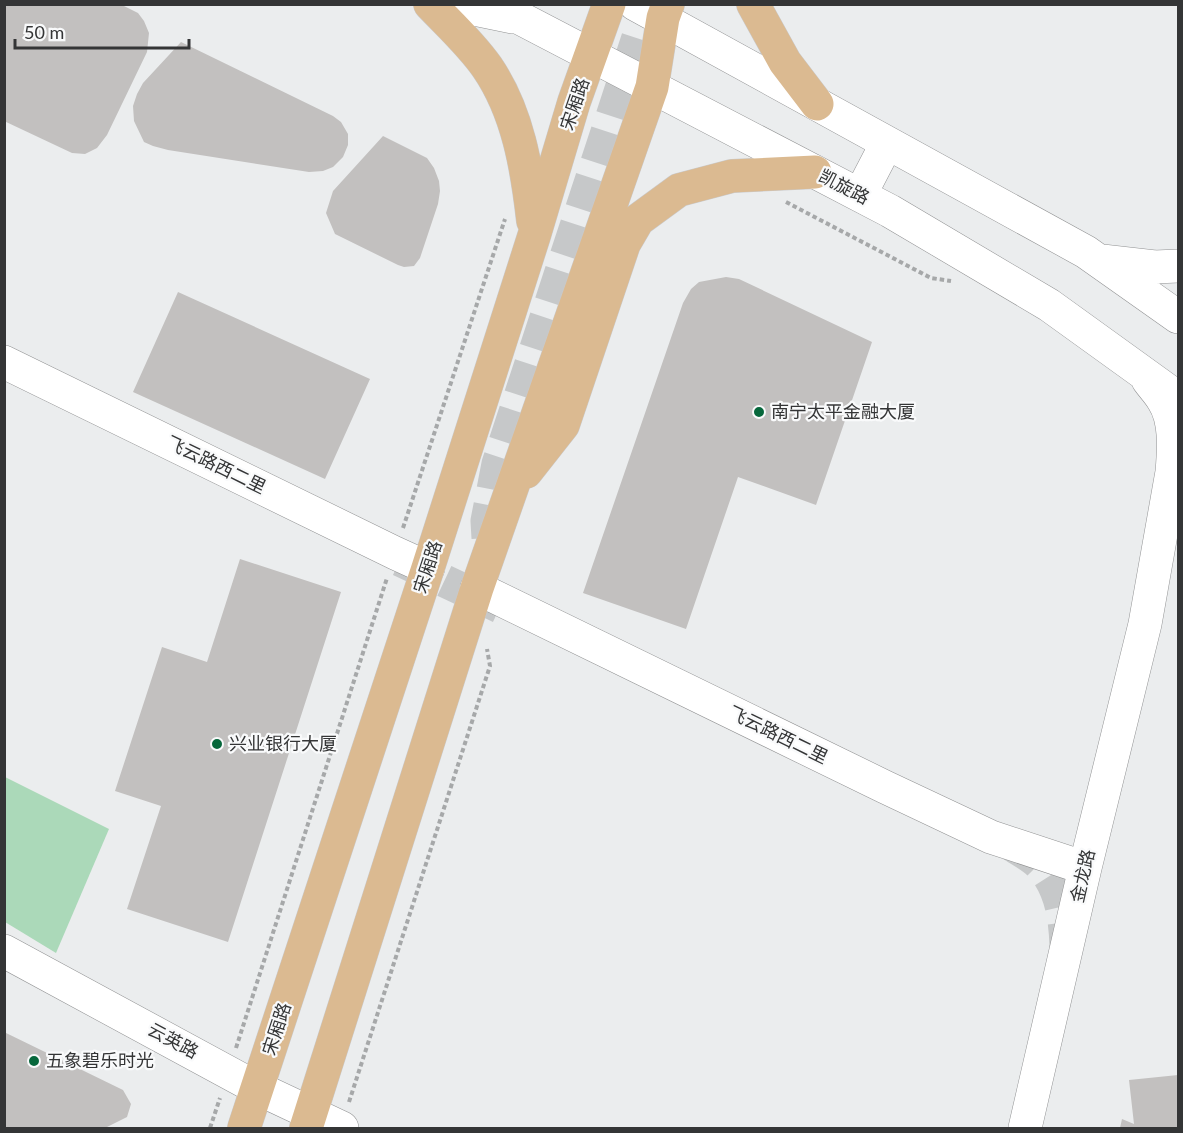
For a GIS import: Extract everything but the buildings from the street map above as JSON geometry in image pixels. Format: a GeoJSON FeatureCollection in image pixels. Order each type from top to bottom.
{"type":"FeatureCollection","features":[{"type":"Feature","properties":{"kind":"main road"},"geometry":{"type":"LineString","coordinates":[[430,4],[487,67],[511,112],[528,181],[534,236]]}},
{"type":"Feature","properties":{"kind":"main road","name":"宋厢路"},"geometry":{"type":"LineString","coordinates":[[244,1128],[428,568],[534,236],[574,102],[609,4]]}},
{"type":"Feature","properties":{"kind":"main road"},"geometry":{"type":"LineString","coordinates":[[753,4],[785,62],[818,104]]}},
{"type":"Feature","properties":{"kind":"main road"},"geometry":{"type":"LineString","coordinates":[[309,1121],[477,588],[652,87],[656,9]]}},
{"type":"Feature","properties":{"kind":"main road"},"geometry":{"type":"LineString","coordinates":[[510,492],[563,425],[624,244],[638,220],[679,190],[732,176],[815,172]]}},
{"type":"Feature","properties":{"kind":"street","name":"凯旋路"},"geometry":{"type":"LineString","coordinates":[[450,4],[506,12],[860,195],[1049,305],[1179,398]]}},
{"type":"Feature","properties":{"kind":"street"},"geometry":{"type":"LineString","coordinates":[[656,9],[818,104],[1098,260],[1179,317]]}},
{"type":"Feature","properties":{"kind":"street"},"geometry":{"type":"LineString","coordinates":[[860,195],[887,143]]}},
{"type":"Feature","properties":{"kind":"street"},"geometry":{"type":"LineString","coordinates":[[1098,260],[1155,267],[1179,266]]}},
{"type":"Feature","properties":{"kind":"street","name":"飞云路西二里"},"geometry":{"type":"LineString","coordinates":[[4,362],[428,568]]}},
{"type":"Feature","properties":{"kind":"street","name":"金龙路"},"geometry":{"type":"LineString","coordinates":[[1025,1128],[1084,868],[1145,624],[1172,472],[1174,451],[1171,423],[1164,401],[1139,369]]}},
{"type":"Feature","properties":{"kind":"street","name":"金龙路"},"geometry":{"type":"LineString","coordinates":[[1145,624],[1179,546]]}},
{"type":"Feature","properties":{"kind":"street","name":"飞云路西二里"},"geometry":{"type":"LineString","coordinates":[[477,588],[991,837],[1084,868]]}},
{"type":"Feature","properties":{"kind":"street","name":"云英路"},"geometry":{"type":"LineString","coordinates":[[4,951],[229,1072],[309,1121],[342,1128]]}},
{"type":"Feature","properties":{"kind":"path"},"geometry":{"type":"LineString","coordinates":[[210,1128],[502,223],[528,181]]}},
{"type":"Feature","properties":{"kind":"path"},"geometry":{"type":"LineString","coordinates":[[778,197],[931,278],[954,281]]}},
{"type":"Feature","properties":{"kind":"path"},"geometry":{"type":"LineString","coordinates":[[342,1128],[490,666],[486,644]]}},
{"type":"Feature","properties":{"kind":"green space"},"geometry":{"type":"Polygon","coordinates":[[[5,777],[109,829],[56,953],[5,922],[5,777]]]}},
{"type":"Feature","properties":{"kind":"tunnel"},"geometry":{"type":"LineString","coordinates":[[488,538],[487,521],[498,464],[649,4]]}},
{"type":"Feature","properties":{"kind":"tunnel"},"geometry":{"type":"LineString","coordinates":[[400,560],[500,607]]}},
{"type":"Feature","properties":{"kind":"tunnel"},"geometry":{"type":"LineString","coordinates":[[1012,845],[1039,864],[1054,885],[1063,914],[1066,946]]}},
{"type":"Feature","properties":{"kind":"place","name":"南宁太平金融大厦"},"geometry":{"type":"Point","coordinates":[759,412]}},
{"type":"Feature","properties":{"kind":"place","name":"兴业银行大厦"},"geometry":{"type":"Point","coordinates":[217,744]}},
{"type":"Feature","properties":{"kind":"place","name":"五象碧乐时光"},"geometry":{"type":"Point","coordinates":[34,1061]}}]}
